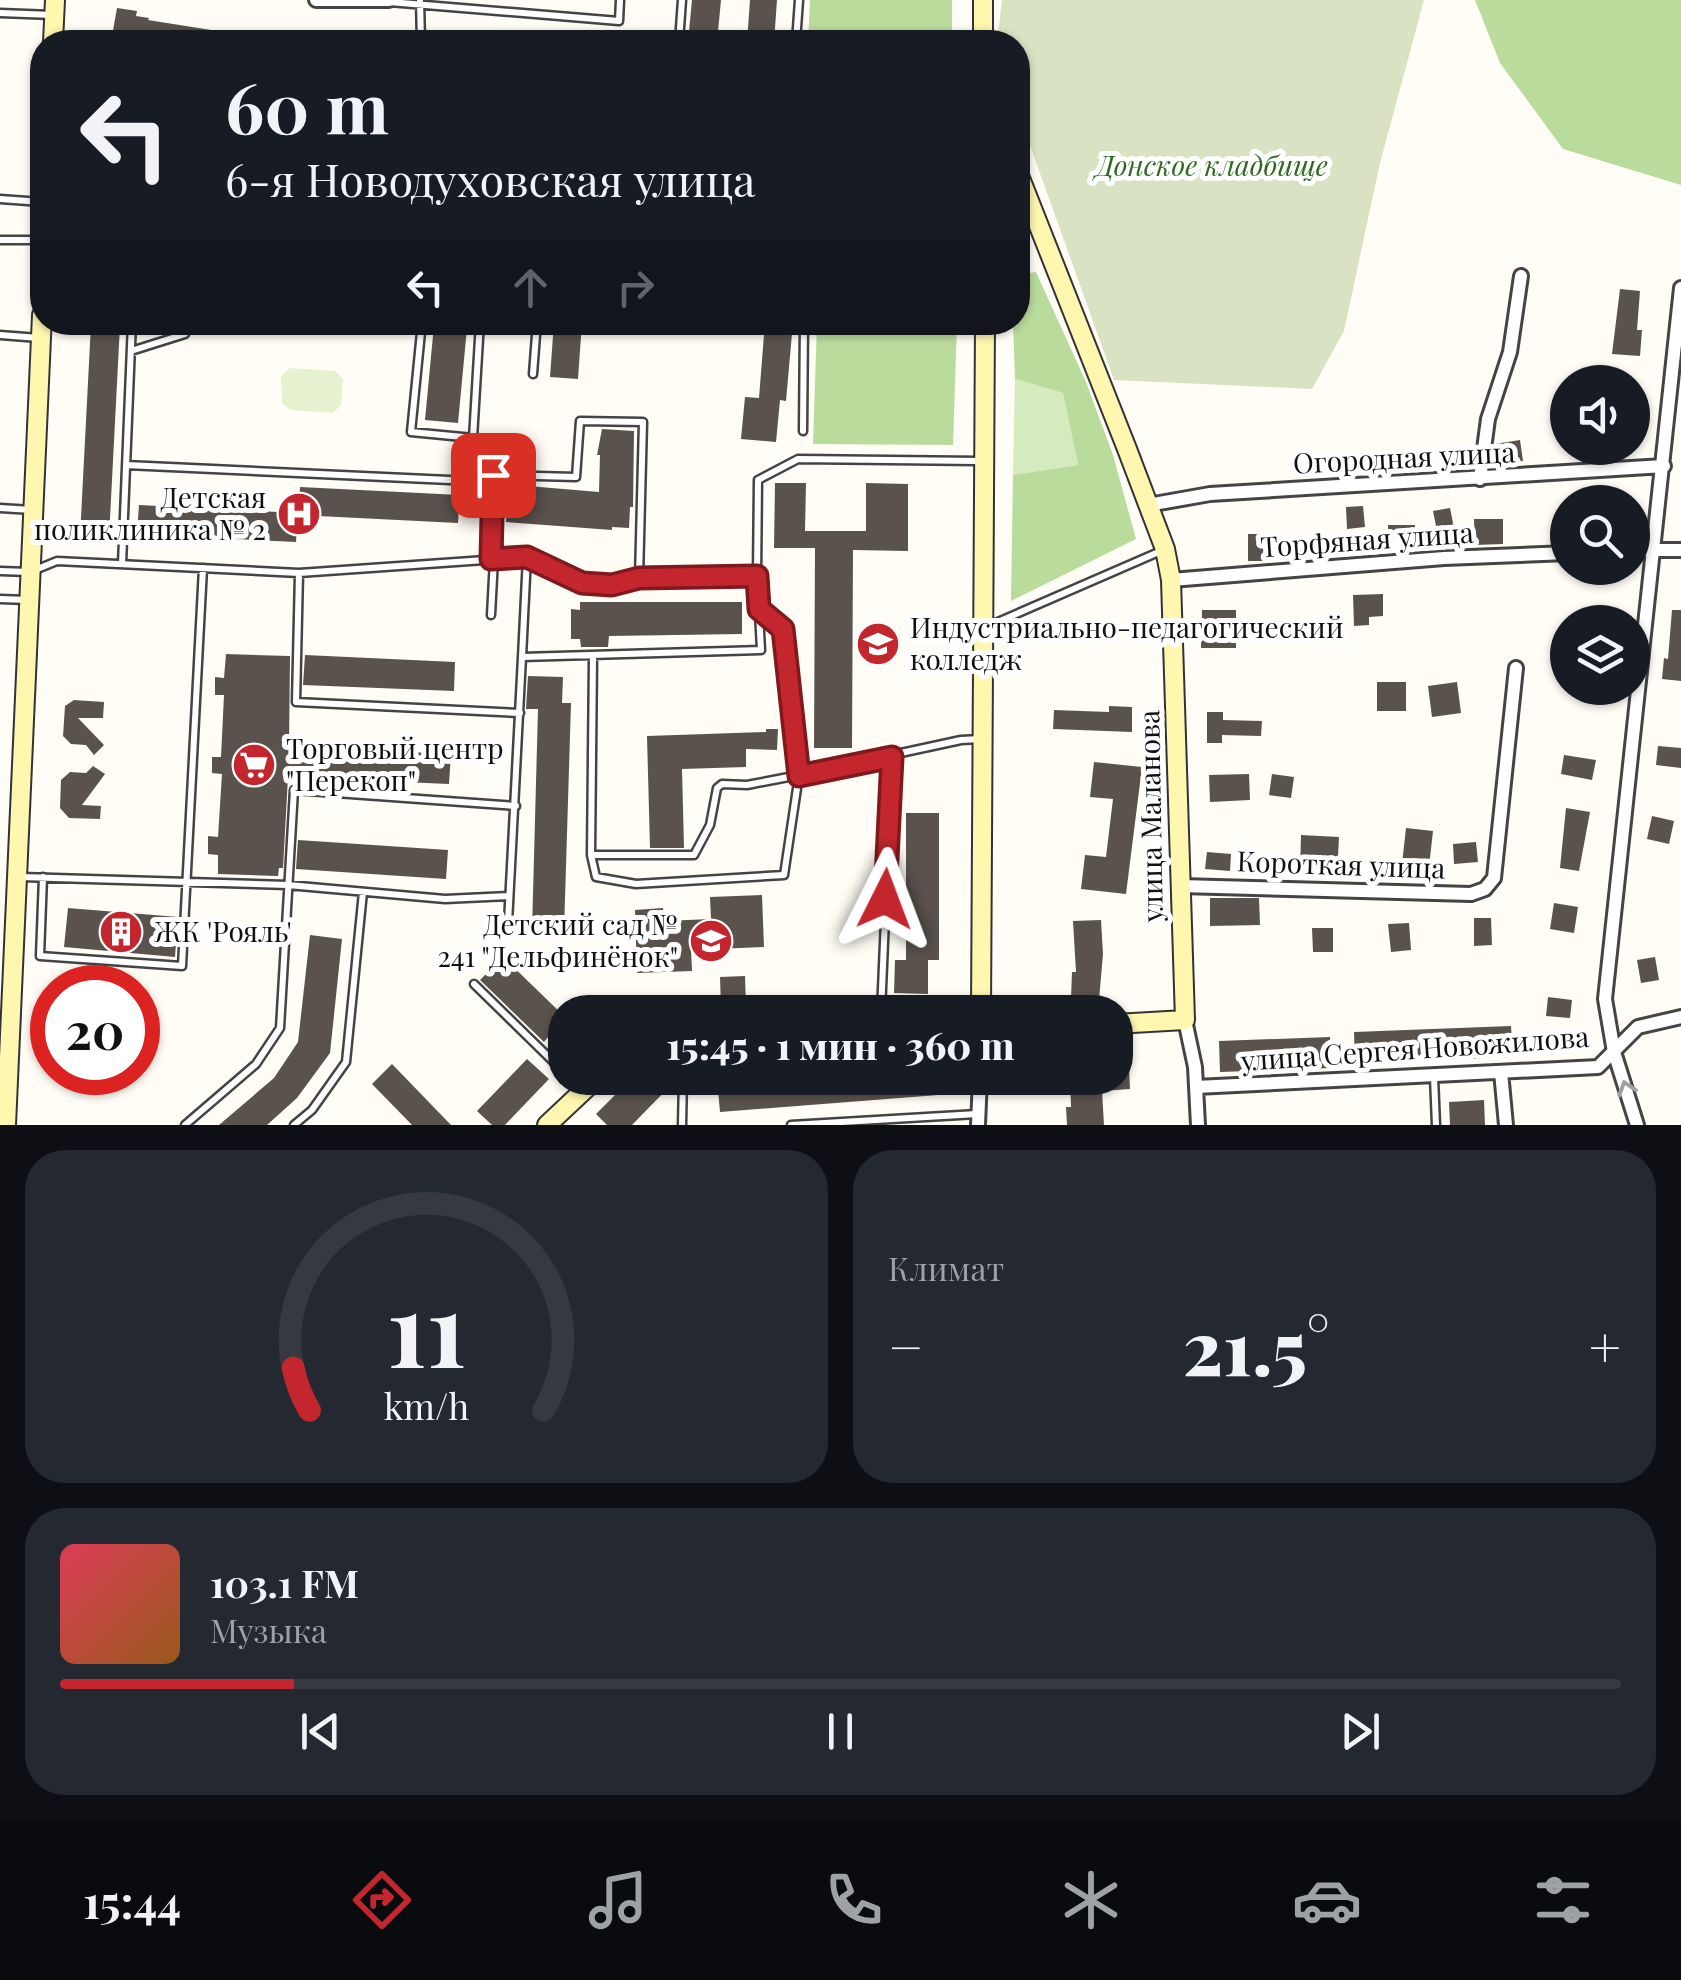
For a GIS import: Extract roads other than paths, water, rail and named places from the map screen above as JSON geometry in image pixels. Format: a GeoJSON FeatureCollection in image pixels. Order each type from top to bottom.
{"type":"FeatureCollection","features":[{"type":"Feature","properties":{"kind":"street"},"geometry":{"type":"LineString","coordinates":[[316,0],[389,0]]}},
{"type":"Feature","properties":{"kind":"street"},"geometry":{"type":"LineString","coordinates":[[983,0],[983,30]]}},
{"type":"Feature","properties":{"kind":"street","name":"улица Маланова"},"geometry":{"type":"LineString","coordinates":[[1030,204],[1148,505],[1171,580],[1185,1020],[1196,1067],[1198,1125]]}},
{"type":"Feature","properties":{"kind":"street"},"geometry":{"type":"LineString","coordinates":[[1480,479],[1488,419],[1510,352],[1522,276]]}},
{"type":"Feature","properties":{"kind":"street"},"geometry":{"type":"LineString","coordinates":[[1637,1125],[1614,1052],[1605,998],[1681,288]]}},
{"type":"Feature","properties":{"kind":"street"},"geometry":{"type":"LineString","coordinates":[[981,995],[985,335]]}},
{"type":"Feature","properties":{"kind":"street"},"geometry":{"type":"LineString","coordinates":[[6,1125],[7,915],[15,877],[42,338]]}},
{"type":"Feature","properties":{"kind":"street","name":"Огородная улица"},"geometry":{"type":"LineString","coordinates":[[1148,505],[1210,494],[1664,466]]}},
{"type":"Feature","properties":{"kind":"street"},"geometry":{"type":"LineString","coordinates":[[1650,549],[1681,550]]}},
{"type":"Feature","properties":{"kind":"street","name":"Торфяная улица"},"geometry":{"type":"LineString","coordinates":[[1171,580],[1444,558],[1550,554]]}},
{"type":"Feature","properties":{"kind":"street","name":"Короткая улица"},"geometry":{"type":"LineString","coordinates":[[1180,886],[1471,894],[1485,890],[1494,878],[1516,668]]}},
{"type":"Feature","properties":{"kind":"street","name":"улица Сергея Новожилова"},"geometry":{"type":"LineString","coordinates":[[1196,1087],[1598,1067],[1638,1027],[1681,1017]]}},
{"type":"Feature","properties":{"kind":"street"},"geometry":{"type":"LineString","coordinates":[[1133,1023],[1185,1020]]}},
{"type":"Feature","properties":{"kind":"street"},"geometry":{"type":"LineString","coordinates":[[1501,1072],[1506,1125]]}},
{"type":"Feature","properties":{"kind":"street"},"geometry":{"type":"LineString","coordinates":[[978,1120],[979,1095]]}},
{"type":"Feature","properties":{"kind":"street"},"geometry":{"type":"LineString","coordinates":[[547,1125],[569,1116]]}},
{"type":"Feature","properties":{"kind":"lane"},"geometry":{"type":"LineString","coordinates":[[368,2],[420,2],[618,22],[620,0]]}},
{"type":"Feature","properties":{"kind":"lane"},"geometry":{"type":"LineString","coordinates":[[680,30],[682,0]]}},
{"type":"Feature","properties":{"kind":"lane"},"geometry":{"type":"LineString","coordinates":[[797,30],[800,0]]}},
{"type":"Feature","properties":{"kind":"lane"},"geometry":{"type":"LineString","coordinates":[[420,2],[421,30]]}},
{"type":"Feature","properties":{"kind":"lane"},"geometry":{"type":"LineString","coordinates":[[0,13],[55,7]]}},
{"type":"Feature","properties":{"kind":"lane"},"geometry":{"type":"LineString","coordinates":[[0,199],[30,201]]}},
{"type":"Feature","properties":{"kind":"lane"},"geometry":{"type":"LineString","coordinates":[[0,240],[30,240]]}},
{"type":"Feature","properties":{"kind":"lane"},"geometry":{"type":"LineString","coordinates":[[0,335],[42,338]]}},
{"type":"Feature","properties":{"kind":"lane"},"geometry":{"type":"LineString","coordinates":[[122,564],[132,335]]}},
{"type":"Feature","properties":{"kind":"lane"},"geometry":{"type":"LineString","coordinates":[[131,351],[181,335]]}},
{"type":"Feature","properties":{"kind":"lane"},"geometry":{"type":"LineString","coordinates":[[421,335],[410,432],[473,438]]}},
{"type":"Feature","properties":{"kind":"lane"},"geometry":{"type":"LineString","coordinates":[[471,481],[479,335]]}},
{"type":"Feature","properties":{"kind":"lane"},"geometry":{"type":"LineString","coordinates":[[533,374],[536,335]]}},
{"type":"Feature","properties":{"kind":"lane"},"geometry":{"type":"LineString","coordinates":[[803,431],[804,335]]}},
{"type":"Feature","properties":{"kind":"lane"},"geometry":{"type":"LineString","coordinates":[[491,615],[493,475],[576,477],[580,422],[644,422],[639,578]]}},
{"type":"Feature","properties":{"kind":"lane"},"geometry":{"type":"LineString","coordinates":[[522,658],[760,650],[758,480],[798,459],[984,461]]}},
{"type":"Feature","properties":{"kind":"lane"},"geometry":{"type":"LineString","coordinates":[[126,465],[493,482]]}},
{"type":"Feature","properties":{"kind":"lane"},"geometry":{"type":"LineString","coordinates":[[0,508],[33,510]]}},
{"type":"Feature","properties":{"kind":"lane"},"geometry":{"type":"LineString","coordinates":[[983,629],[1164,549]]}},
{"type":"Feature","properties":{"kind":"lane"},"geometry":{"type":"LineString","coordinates":[[0,571],[30,572],[56,561],[300,573],[527,557],[582,583],[612,585],[639,578],[757,576]]}},
{"type":"Feature","properties":{"kind":"lane"},"geometry":{"type":"LineString","coordinates":[[508,923],[527,557]]}},
{"type":"Feature","properties":{"kind":"lane"},"geometry":{"type":"LineString","coordinates":[[43,877],[40,956],[182,966],[203,568]]}},
{"type":"Feature","properties":{"kind":"lane"},"geometry":{"type":"LineString","coordinates":[[300,573],[296,702],[520,713]]}},
{"type":"Feature","properties":{"kind":"lane"},"geometry":{"type":"LineString","coordinates":[[0,598],[28,600]]}},
{"type":"Feature","properties":{"kind":"lane"},"geometry":{"type":"LineString","coordinates":[[593,657],[591,855],[596,877],[636,884],[784,875],[799,776],[783,629],[759,609]]}},
{"type":"Feature","properties":{"kind":"lane"},"geometry":{"type":"LineString","coordinates":[[591,855],[694,855],[710,825],[717,788],[722,784],[747,785],[962,740],[983,739]]}},
{"type":"Feature","properties":{"kind":"lane"},"geometry":{"type":"LineString","coordinates":[[883,995],[892,757]]}},
{"type":"Feature","properties":{"kind":"lane"},"geometry":{"type":"LineString","coordinates":[[185,1125],[256,1064],[280,1028],[294,790],[516,806]]}},
{"type":"Feature","properties":{"kind":"lane"},"geometry":{"type":"LineString","coordinates":[[15,877],[288,885],[446,899],[509,896]]}},
{"type":"Feature","properties":{"kind":"lane"},"geometry":{"type":"LineString","coordinates":[[294,1125],[312,1110],[346,1062],[363,892]]}},
{"type":"Feature","properties":{"kind":"lane"},"geometry":{"type":"LineString","coordinates":[[474,984],[548,1051]]}},
{"type":"Feature","properties":{"kind":"lane"},"geometry":{"type":"LineString","coordinates":[[1434,1076],[1436,1125]]}},
{"type":"Feature","properties":{"kind":"lane"},"geometry":{"type":"LineString","coordinates":[[682,1125],[683,1095]]}},
{"type":"Feature","properties":{"kind":"lane"},"geometry":{"type":"LineString","coordinates":[[794,1125],[978,1120]]}},
{"type":"Feature","properties":{"kind":"place","name":"Детская поликлиника № 2"},"geometry":{"type":"Point","coordinates":[299,514]}},
{"type":"Feature","properties":{"kind":"place","name":"Индустриально-педагогический колледж"},"geometry":{"type":"Point","coordinates":[878,644]}},
{"type":"Feature","properties":{"kind":"place","name":"Торговый центр \"Перекоп\""},"geometry":{"type":"Point","coordinates":[254,765]}},
{"type":"Feature","properties":{"kind":"place","name":"ЖК 'Рояль'"},"geometry":{"type":"Point","coordinates":[121,932]}},
{"type":"Feature","properties":{"kind":"place","name":"Детский сад № 241 \"Дельфинёнок\""},"geometry":{"type":"Point","coordinates":[711,941]}},
{"type":"Feature","properties":{"kind":"park label","name":"Донское кладбище"},"geometry":{"type":"Point","coordinates":[1212,166]}}]}
